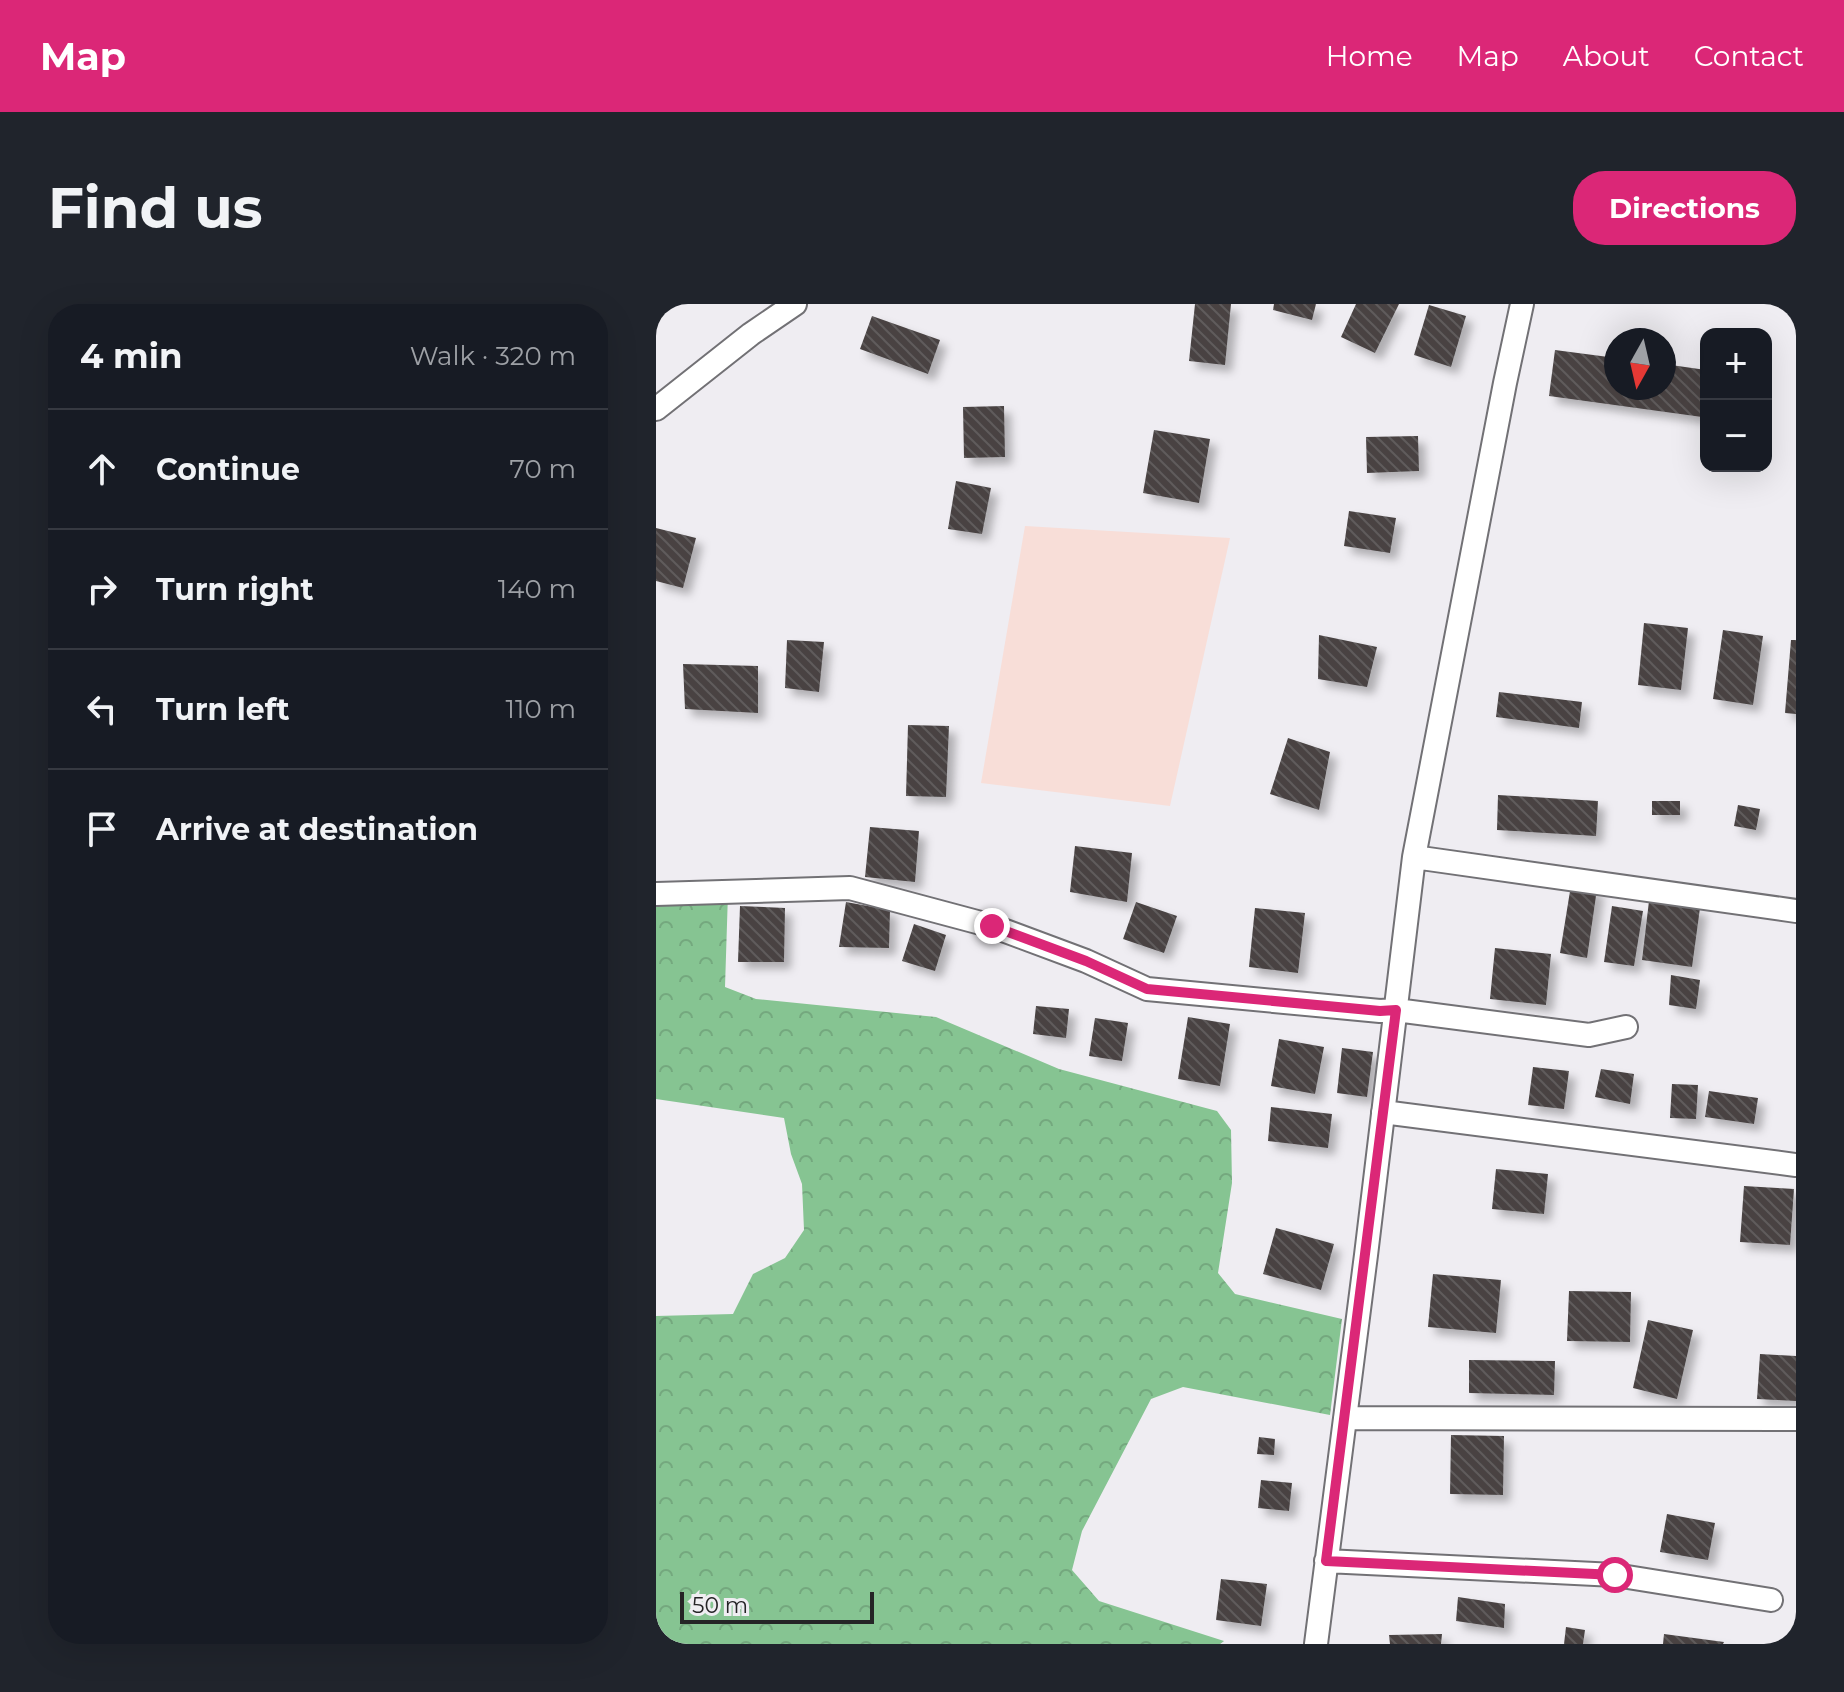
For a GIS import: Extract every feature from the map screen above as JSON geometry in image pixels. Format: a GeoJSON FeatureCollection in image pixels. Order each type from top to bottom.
{"type":"FeatureCollection","features":[{"type":"Feature","properties":{"kind":"street"},"geometry":{"type":"LineString","coordinates":[[656,409],[751,334],[795,304]]}},
{"type":"Feature","properties":{"kind":"street"},"geometry":{"type":"LineString","coordinates":[[1316,1644],[1414,857],[1522,304]]}},
{"type":"Feature","properties":{"kind":"street"},"geometry":{"type":"LineString","coordinates":[[1414,857],[1796,911]]}},
{"type":"Feature","properties":{"kind":"street"},"geometry":{"type":"LineString","coordinates":[[656,894],[850,888],[992,926],[1086,961],[1147,989],[1396,1010],[1589,1035],[1626,1027]]}},
{"type":"Feature","properties":{"kind":"street"},"geometry":{"type":"LineString","coordinates":[[1383,1112],[1796,1165]]}},
{"type":"Feature","properties":{"kind":"street"},"geometry":{"type":"LineString","coordinates":[[1345,1418],[1796,1419]]}},
{"type":"Feature","properties":{"kind":"street"},"geometry":{"type":"LineString","coordinates":[[1326,1561],[1615,1575],[1771,1600]]}},
{"type":"Feature","properties":{"kind":"shaded area"},"geometry":{"type":"Polygon","coordinates":[[[1025,526],[1230,538],[1170,806],[981,783],[1025,526]]]}},
{"type":"Feature","properties":{"kind":"green space"},"geometry":{"type":"Polygon","coordinates":[[[728,893],[725,987],[756,999],[936,1017],[1059,1069],[1217,1111],[1231,1130],[1232,1183],[1218,1273],[1235,1294],[1342,1319],[1330,1415],[1183,1387],[1151,1399],[1082,1531],[1072,1570],[1099,1601],[1224,1641],[1220,1644],[671,1644],[656,1629],[656,1316],[733,1314],[753,1274],[785,1258],[804,1230],[802,1184],[791,1154],[784,1118],[656,1099],[656,894],[728,893]]]}},
{"type":"Feature","properties":{"kind":"building"},"geometry":{"type":"Polygon","coordinates":[[[1195,304],[1231,304],[1225,365],[1189,361],[1195,304]]]}},
{"type":"Feature","properties":{"kind":"building"},"geometry":{"type":"Polygon","coordinates":[[[1274,304],[1316,304],[1312,320],[1273,310],[1274,304]]]}},
{"type":"Feature","properties":{"kind":"building"},"geometry":{"type":"Polygon","coordinates":[[[1356,304],[1399,304],[1375,353],[1341,337],[1356,304]]]}},
{"type":"Feature","properties":{"kind":"building"},"geometry":{"type":"Polygon","coordinates":[[[1429,305],[1466,316],[1451,367],[1414,355],[1429,305]]]}},
{"type":"Feature","properties":{"kind":"building"},"geometry":{"type":"Polygon","coordinates":[[[872,316],[940,340],[928,374],[860,349],[872,316]]]}},
{"type":"Feature","properties":{"kind":"building"},"geometry":{"type":"Polygon","coordinates":[[[1555,350],[1604,356],[1604,400],[1676,400],[1676,366],[1700,369],[1700,417],[1549,396],[1555,350]]]}},
{"type":"Feature","properties":{"kind":"building"},"geometry":{"type":"Polygon","coordinates":[[[1004,406],[1005,457],[964,458],[963,407],[1004,406]]]}},
{"type":"Feature","properties":{"kind":"building"},"geometry":{"type":"Polygon","coordinates":[[[1154,430],[1210,439],[1199,503],[1143,493],[1154,430]]]}},
{"type":"Feature","properties":{"kind":"building"},"geometry":{"type":"Polygon","coordinates":[[[1418,436],[1419,471],[1367,473],[1366,437],[1418,436]]]}},
{"type":"Feature","properties":{"kind":"building"},"geometry":{"type":"Polygon","coordinates":[[[956,481],[991,488],[982,534],[948,529],[956,481]]]}},
{"type":"Feature","properties":{"kind":"building"},"geometry":{"type":"Polygon","coordinates":[[[1349,511],[1396,518],[1390,553],[1344,546],[1349,511]]]}},
{"type":"Feature","properties":{"kind":"building"},"geometry":{"type":"Polygon","coordinates":[[[656,528],[696,538],[683,588],[656,581],[656,528]]]}},
{"type":"Feature","properties":{"kind":"building"},"geometry":{"type":"Polygon","coordinates":[[[1644,623],[1688,628],[1681,690],[1638,685],[1644,623]]]}},
{"type":"Feature","properties":{"kind":"building"},"geometry":{"type":"Polygon","coordinates":[[[1723,630],[1763,636],[1753,705],[1713,699],[1723,630]]]}},
{"type":"Feature","properties":{"kind":"building"},"geometry":{"type":"Polygon","coordinates":[[[1319,635],[1377,647],[1367,687],[1318,679],[1319,635]]]}},
{"type":"Feature","properties":{"kind":"building"},"geometry":{"type":"Polygon","coordinates":[[[787,640],[824,642],[819,692],[785,688],[787,640]]]}},
{"type":"Feature","properties":{"kind":"building"},"geometry":{"type":"Polygon","coordinates":[[[1791,640],[1796,640],[1796,714],[1785,713],[1791,640]]]}},
{"type":"Feature","properties":{"kind":"building"},"geometry":{"type":"Polygon","coordinates":[[[683,664],[758,666],[758,713],[685,709],[683,664]]]}},
{"type":"Feature","properties":{"kind":"building"},"geometry":{"type":"Polygon","coordinates":[[[1499,692],[1582,702],[1579,728],[1496,717],[1499,692]]]}},
{"type":"Feature","properties":{"kind":"building"},"geometry":{"type":"Polygon","coordinates":[[[908,725],[949,726],[946,797],[906,796],[908,725]]]}},
{"type":"Feature","properties":{"kind":"building"},"geometry":{"type":"Polygon","coordinates":[[[1288,738],[1330,752],[1319,810],[1270,794],[1288,738]]]}},
{"type":"Feature","properties":{"kind":"building"},"geometry":{"type":"Polygon","coordinates":[[[1498,795],[1598,801],[1596,836],[1497,830],[1498,795]]]}},
{"type":"Feature","properties":{"kind":"building"},"geometry":{"type":"Polygon","coordinates":[[[1652,801],[1680,801],[1680,815],[1652,815],[1652,801]]]}},
{"type":"Feature","properties":{"kind":"building"},"geometry":{"type":"Polygon","coordinates":[[[1738,805],[1760,809],[1756,830],[1734,826],[1738,805]]]}},
{"type":"Feature","properties":{"kind":"building"},"geometry":{"type":"Polygon","coordinates":[[[870,827],[919,831],[915,882],[865,877],[870,827]]]}},
{"type":"Feature","properties":{"kind":"building"},"geometry":{"type":"Polygon","coordinates":[[[1075,846],[1132,853],[1127,902],[1070,892],[1075,846]]]}},
{"type":"Feature","properties":{"kind":"building"},"geometry":{"type":"Polygon","coordinates":[[[1571,885],[1597,889],[1587,958],[1560,953],[1571,885]]]}},
{"type":"Feature","properties":{"kind":"building"},"geometry":{"type":"Polygon","coordinates":[[[1649,901],[1700,908],[1692,967],[1642,960],[1649,901]]]}},
{"type":"Feature","properties":{"kind":"building"},"geometry":{"type":"Polygon","coordinates":[[[846,902],[890,910],[889,948],[839,947],[846,902]]]}},
{"type":"Feature","properties":{"kind":"building"},"geometry":{"type":"Polygon","coordinates":[[[1136,902],[1177,916],[1164,953],[1123,939],[1136,902]]]}},
{"type":"Feature","properties":{"kind":"building"},"geometry":{"type":"Polygon","coordinates":[[[740,906],[785,908],[784,962],[738,962],[740,906]]]}},
{"type":"Feature","properties":{"kind":"building"},"geometry":{"type":"Polygon","coordinates":[[[1612,906],[1643,911],[1634,966],[1604,962],[1612,906]]]}},
{"type":"Feature","properties":{"kind":"building"},"geometry":{"type":"Polygon","coordinates":[[[1255,908],[1305,913],[1298,973],[1249,967],[1255,908]]]}},
{"type":"Feature","properties":{"kind":"building"},"geometry":{"type":"Polygon","coordinates":[[[914,924],[946,935],[935,971],[902,961],[914,924]]]}},
{"type":"Feature","properties":{"kind":"building"},"geometry":{"type":"Polygon","coordinates":[[[1495,948],[1551,954],[1546,1005],[1490,999],[1495,948]]]}},
{"type":"Feature","properties":{"kind":"building"},"geometry":{"type":"Polygon","coordinates":[[[1671,975],[1700,980],[1696,1009],[1669,1005],[1671,975]]]}},
{"type":"Feature","properties":{"kind":"building"},"geometry":{"type":"Polygon","coordinates":[[[1036,1006],[1069,1009],[1066,1038],[1033,1034],[1036,1006]]]}},
{"type":"Feature","properties":{"kind":"building"},"geometry":{"type":"Polygon","coordinates":[[[1188,1017],[1230,1024],[1220,1086],[1178,1079],[1188,1017]]]}},
{"type":"Feature","properties":{"kind":"building"},"geometry":{"type":"Polygon","coordinates":[[[1095,1018],[1128,1023],[1122,1061],[1089,1056],[1095,1018]]]}},
{"type":"Feature","properties":{"kind":"building"},"geometry":{"type":"Polygon","coordinates":[[[1279,1039],[1324,1047],[1315,1094],[1271,1086],[1279,1039]]]}},
{"type":"Feature","properties":{"kind":"building"},"geometry":{"type":"Polygon","coordinates":[[[1342,1048],[1373,1052],[1367,1097],[1337,1093],[1342,1048]]]}},
{"type":"Feature","properties":{"kind":"building"},"geometry":{"type":"Polygon","coordinates":[[[1533,1067],[1569,1071],[1564,1109],[1528,1105],[1533,1067]]]}},
{"type":"Feature","properties":{"kind":"building"},"geometry":{"type":"Polygon","coordinates":[[[1601,1069],[1634,1074],[1630,1104],[1595,1097],[1601,1069]]]}},
{"type":"Feature","properties":{"kind":"building"},"geometry":{"type":"Polygon","coordinates":[[[1672,1084],[1698,1085],[1696,1119],[1670,1118],[1672,1084]]]}},
{"type":"Feature","properties":{"kind":"building"},"geometry":{"type":"Polygon","coordinates":[[[1709,1091],[1758,1098],[1754,1124],[1705,1117],[1709,1091]]]}},
{"type":"Feature","properties":{"kind":"building"},"geometry":{"type":"Polygon","coordinates":[[[1271,1107],[1332,1114],[1328,1148],[1268,1141],[1271,1107]]]}},
{"type":"Feature","properties":{"kind":"building"},"geometry":{"type":"Polygon","coordinates":[[[1496,1169],[1548,1174],[1544,1214],[1492,1209],[1496,1169]]]}},
{"type":"Feature","properties":{"kind":"building"},"geometry":{"type":"Polygon","coordinates":[[[1744,1186],[1794,1189],[1790,1245],[1740,1242],[1744,1186]]]}},
{"type":"Feature","properties":{"kind":"building"},"geometry":{"type":"Polygon","coordinates":[[[1276,1228],[1334,1244],[1321,1290],[1263,1274],[1276,1228]]]}},
{"type":"Feature","properties":{"kind":"building"},"geometry":{"type":"Polygon","coordinates":[[[1433,1274],[1501,1280],[1496,1333],[1428,1327],[1433,1274]]]}},
{"type":"Feature","properties":{"kind":"building"},"geometry":{"type":"Polygon","coordinates":[[[1569,1291],[1631,1292],[1630,1342],[1567,1341],[1569,1291]]]}},
{"type":"Feature","properties":{"kind":"building"},"geometry":{"type":"Polygon","coordinates":[[[1648,1320],[1693,1330],[1677,1399],[1633,1388],[1648,1320]]]}},
{"type":"Feature","properties":{"kind":"building"},"geometry":{"type":"Polygon","coordinates":[[[1760,1354],[1796,1356],[1796,1401],[1757,1399],[1760,1354]]]}},
{"type":"Feature","properties":{"kind":"building"},"geometry":{"type":"Polygon","coordinates":[[[1469,1360],[1555,1361],[1554,1395],[1469,1393],[1469,1360]]]}},
{"type":"Feature","properties":{"kind":"building"},"geometry":{"type":"Polygon","coordinates":[[[1451,1435],[1504,1436],[1503,1495],[1450,1494],[1451,1435]]]}},
{"type":"Feature","properties":{"kind":"building"},"geometry":{"type":"Polygon","coordinates":[[[1259,1437],[1275,1439],[1274,1455],[1257,1454],[1259,1437]]]}},
{"type":"Feature","properties":{"kind":"building"},"geometry":{"type":"Polygon","coordinates":[[[1261,1480],[1292,1483],[1289,1511],[1258,1508],[1261,1480]]]}},
{"type":"Feature","properties":{"kind":"building"},"geometry":{"type":"Polygon","coordinates":[[[1667,1514],[1715,1523],[1708,1560],[1660,1552],[1667,1514]]]}},
{"type":"Feature","properties":{"kind":"building"},"geometry":{"type":"Polygon","coordinates":[[[1221,1579],[1267,1584],[1261,1626],[1216,1620],[1221,1579]]]}},
{"type":"Feature","properties":{"kind":"building"},"geometry":{"type":"Polygon","coordinates":[[[1458,1597],[1505,1604],[1504,1628],[1456,1621],[1458,1597]]]}},
{"type":"Feature","properties":{"kind":"building"},"geometry":{"type":"Polygon","coordinates":[[[1566,1627],[1585,1630],[1583,1644],[1564,1644],[1566,1627]]]}},
{"type":"Feature","properties":{"kind":"building"},"geometry":{"type":"Polygon","coordinates":[[[1442,1634],[1441,1644],[1390,1644],[1389,1635],[1442,1634]]]}},
{"type":"Feature","properties":{"kind":"building"},"geometry":{"type":"Polygon","coordinates":[[[1664,1634],[1724,1642],[1663,1644],[1664,1634]]]}},
{"type":"Feature","properties":{"kind":"route"},"geometry":{"type":"LineString","coordinates":[[992,926],[1086,961],[1147,989],[1396,1010],[1326,1561],[1615,1575]]}}]}
